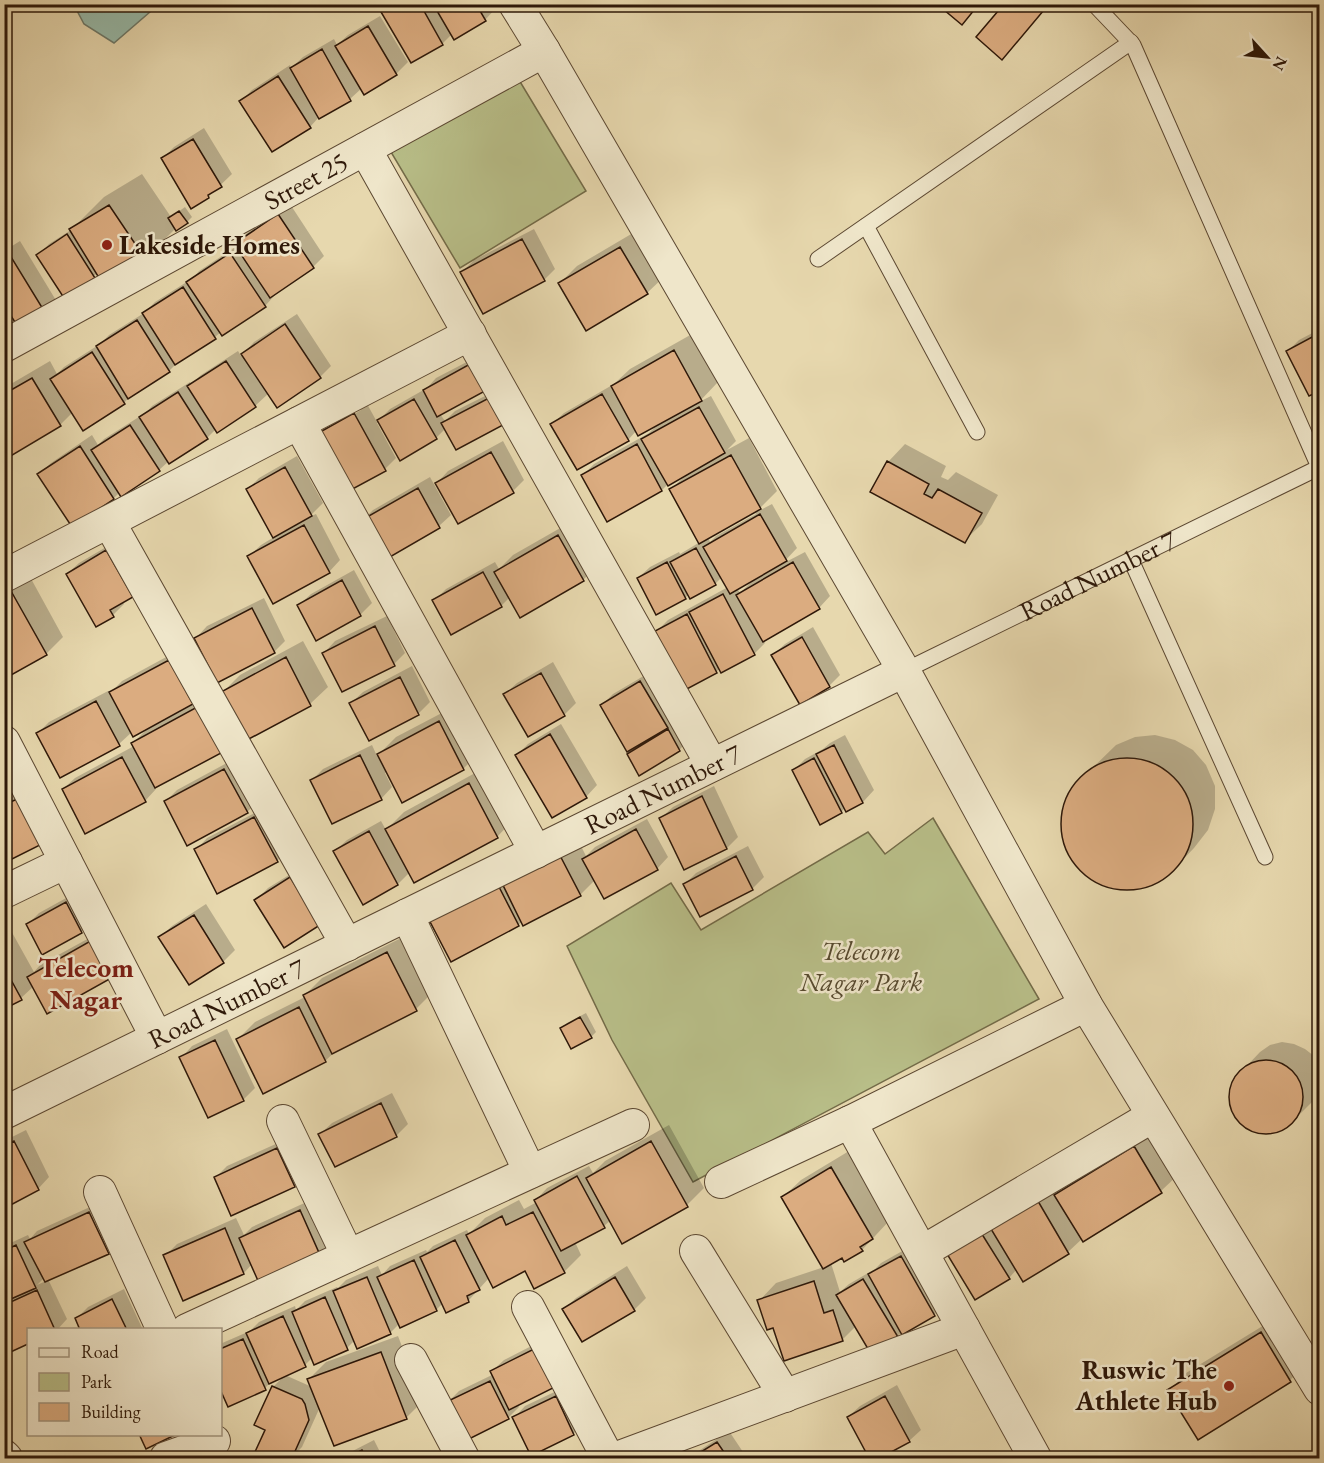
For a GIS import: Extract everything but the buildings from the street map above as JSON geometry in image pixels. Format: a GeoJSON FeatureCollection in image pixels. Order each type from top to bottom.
{"type":"FeatureCollection","features":[{"type":"Feature","properties":{"kind":"street"},"geometry":{"type":"LineString","coordinates":[[515,4],[904,671],[1086,1005],[1320,1389]]}},
{"type":"Feature","properties":{"kind":"street","name":"Street 25"},"geometry":{"type":"LineString","coordinates":[[4,346],[544,51]]}},
{"type":"Feature","properties":{"kind":"street"},"geometry":{"type":"LineString","coordinates":[[365,149],[712,765]]}},
{"type":"Feature","properties":{"kind":"street"},"geometry":{"type":"LineString","coordinates":[[4,576],[470,334]]}},
{"type":"Feature","properties":{"kind":"street"},"geometry":{"type":"LineString","coordinates":[[299,423],[536,852]]}},
{"type":"Feature","properties":{"kind":"street"},"geometry":{"type":"LineString","coordinates":[[109,522],[347,945]]}},
{"type":"Feature","properties":{"kind":"street","name":"Road Number 7"},"geometry":{"type":"LineString","coordinates":[[4,1113],[904,671]]}},
{"type":"Feature","properties":{"kind":"street"},"geometry":{"type":"LineString","coordinates":[[4,742],[157,1038]]}},
{"type":"Feature","properties":{"kind":"street"},"geometry":{"type":"LineString","coordinates":[[4,892],[66,862]]}},
{"type":"Feature","properties":{"kind":"street"},"geometry":{"type":"LineString","coordinates":[[407,915],[530,1172]]}},
{"type":"Feature","properties":{"kind":"street"},"geometry":{"type":"LineString","coordinates":[[721,1182],[850,1122],[1086,1005]]}},
{"type":"Feature","properties":{"kind":"street"},"geometry":{"type":"LineString","coordinates":[[922,1252],[1153,1116]]}},
{"type":"Feature","properties":{"kind":"street"},"geometry":{"type":"LineString","coordinates":[[284,1121],[348,1256]]}},
{"type":"Feature","properties":{"kind":"street"},"geometry":{"type":"LineString","coordinates":[[850,1122],[1035,1458]]}},
{"type":"Feature","properties":{"kind":"street"},"geometry":{"type":"LineString","coordinates":[[189,1328],[633,1125]]}},
{"type":"Feature","properties":{"kind":"street"},"geometry":{"type":"LineString","coordinates":[[100,1192],[163,1328]]}},
{"type":"Feature","properties":{"kind":"street"},"geometry":{"type":"LineString","coordinates":[[696,1251],[785,1396]]}},
{"type":"Feature","properties":{"kind":"street"},"geometry":{"type":"LineString","coordinates":[[528,1307],[608,1458]]}},
{"type":"Feature","properties":{"kind":"street"},"geometry":{"type":"LineString","coordinates":[[617,1458],[964,1329]]}},
{"type":"Feature","properties":{"kind":"street"},"geometry":{"type":"LineString","coordinates":[[411,1360],[463,1458]]}},
{"type":"Feature","properties":{"kind":"street"},"geometry":{"type":"LineString","coordinates":[[166,1458],[216,1444]]}},
{"type":"Feature","properties":{"kind":"lane"},"geometry":{"type":"LineString","coordinates":[[1094,4],[1133,45],[1319,467]]}},
{"type":"Feature","properties":{"kind":"lane"},"geometry":{"type":"LineString","coordinates":[[818,259],[1131,42]]}},
{"type":"Feature","properties":{"kind":"lane"},"geometry":{"type":"LineString","coordinates":[[866,226],[977,432]]}},
{"type":"Feature","properties":{"kind":"lane","name":"Road Number 7"},"geometry":{"type":"LineString","coordinates":[[904,671],[1319,467]]}},
{"type":"Feature","properties":{"kind":"lane"},"geometry":{"type":"LineString","coordinates":[[1131,560],[1265,857]]}},
{"type":"Feature","properties":{"kind":"green space"},"geometry":{"type":"Polygon","coordinates":[[[516,75],[586,191],[460,268],[388,147],[516,75]]]}},
{"type":"Feature","properties":{"kind":"green space","name":"Telecom Nagar Park"},"geometry":{"type":"Polygon","coordinates":[[[933,818],[1039,999],[693,1182],[612,1040],[567,946],[671,883],[701,930],[868,832],[885,854],[933,818]]]}},
{"type":"Feature","properties":{"kind":"shaded area"},"geometry":{"type":"Polygon","coordinates":[[[74,5],[158,5],[114,43],[84,24],[74,5]]]}},
{"type":"Feature","properties":{"kind":"place","name":"Lakeside Homes"},"geometry":{"type":"Point","coordinates":[107,245]}},
{"type":"Feature","properties":{"kind":"place","name":"Ruswic The Athlete Hub"},"geometry":{"type":"Point","coordinates":[1229,1386]}},
{"type":"Feature","properties":{"kind":"district","name":"Telecom Nagar"},"geometry":{"type":"Point","coordinates":[86,983]}}]}
